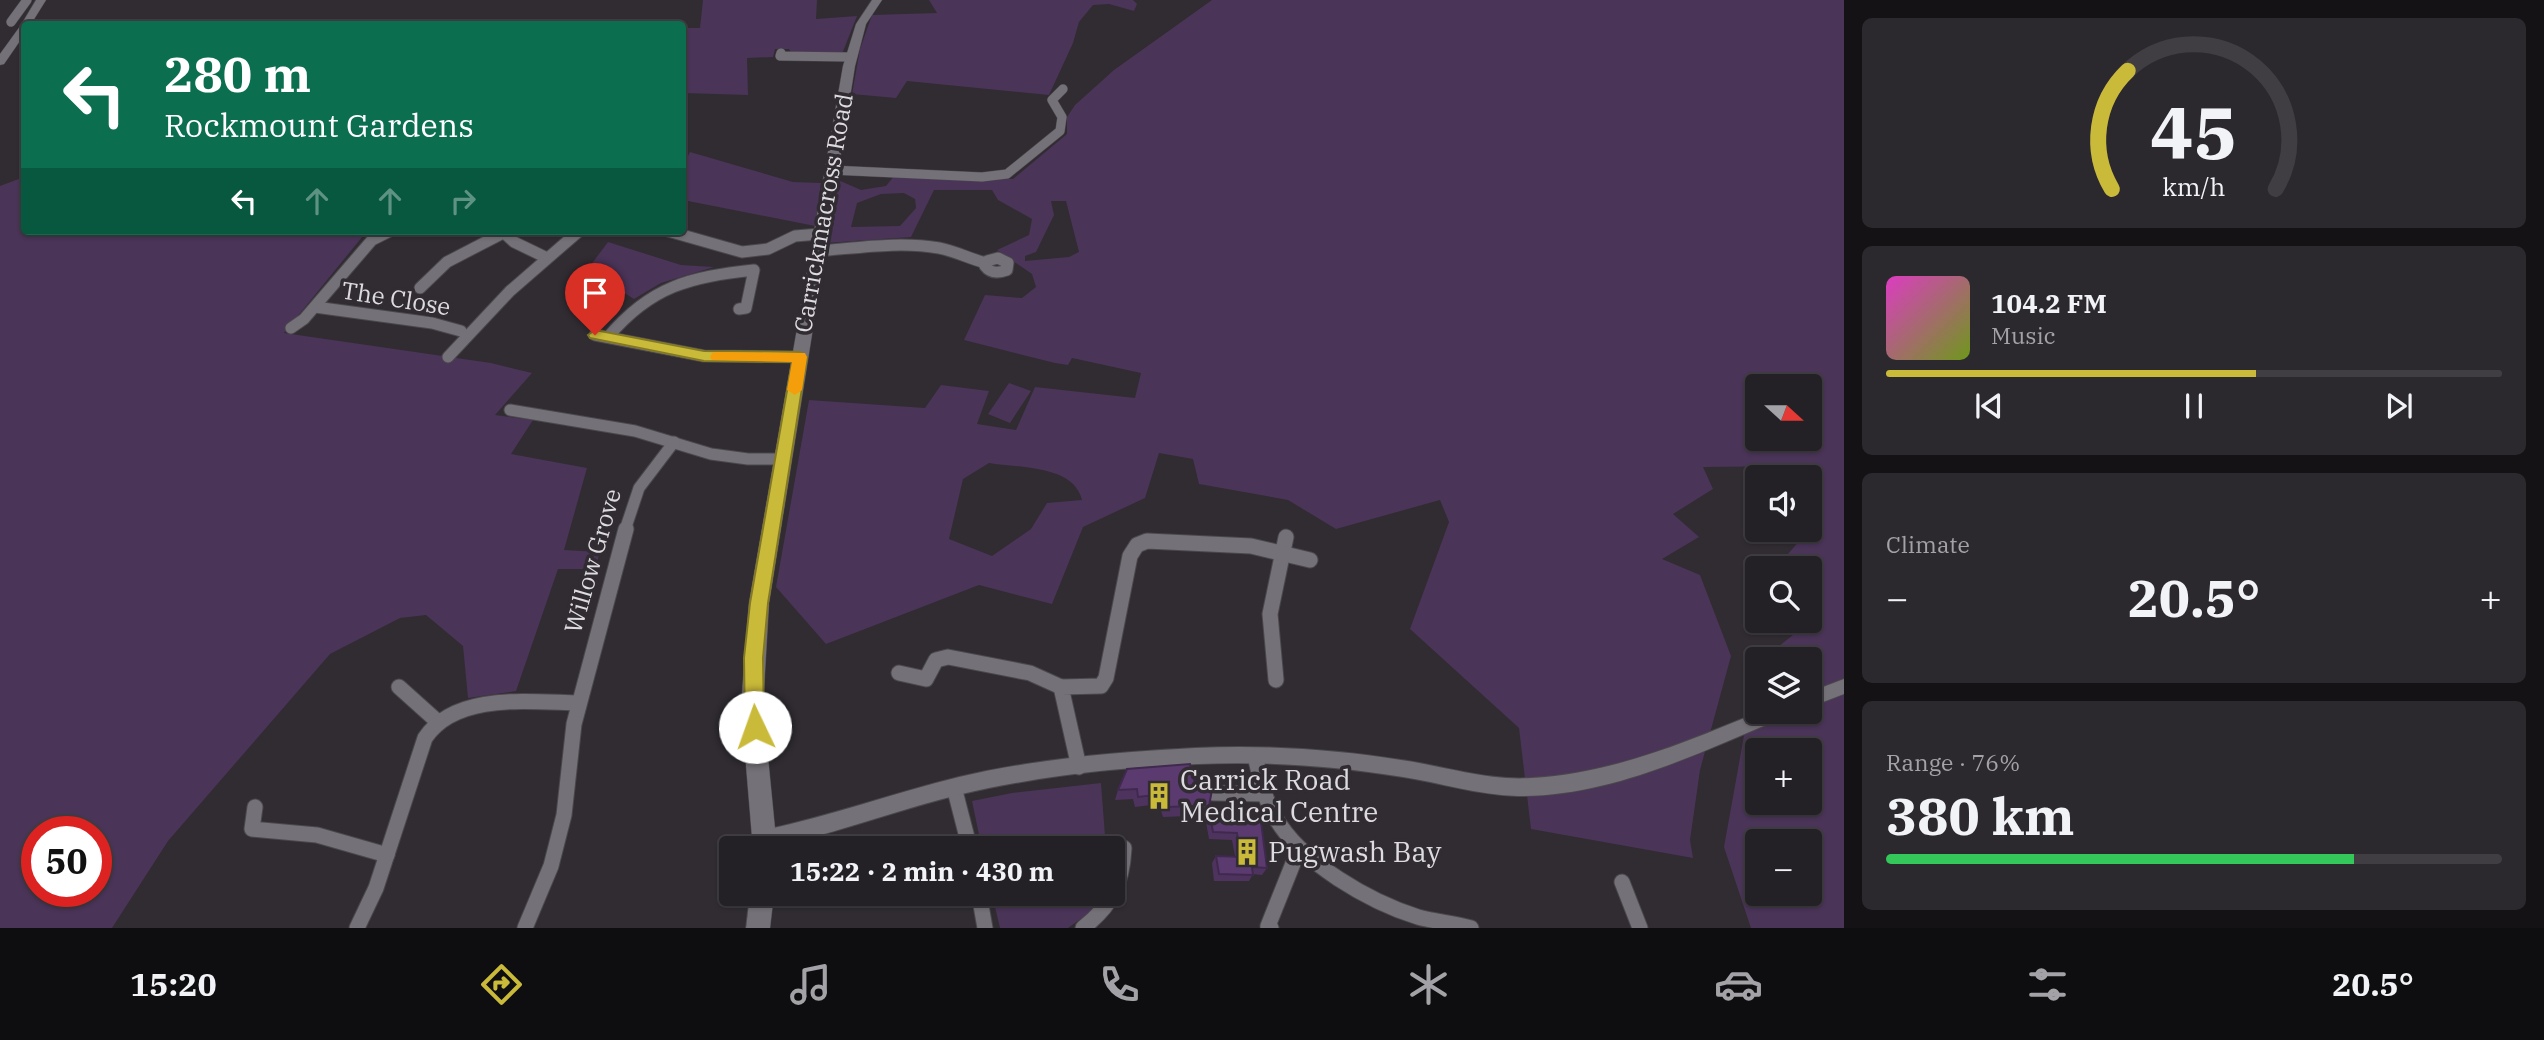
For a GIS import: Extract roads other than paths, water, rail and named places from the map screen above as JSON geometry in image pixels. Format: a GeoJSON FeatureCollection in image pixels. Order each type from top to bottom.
{"type":"FeatureCollection","features":[{"type":"Feature","properties":{"kind":"main road"},"geometry":{"type":"LineString","coordinates":[[28,21],[41,0]]}},
{"type":"Feature","properties":{"kind":"main road","name":"Carrickmacross Road"},"geometry":{"type":"LineString","coordinates":[[764,836],[752,705],[761,587],[850,57],[861,24],[877,0]]}},
{"type":"Feature","properties":{"kind":"main road"},"geometry":{"type":"LineString","coordinates":[[0,62],[21,32]]}},
{"type":"Feature","properties":{"kind":"main road"},"geometry":{"type":"LineString","coordinates":[[758,928],[761,906]]}},
{"type":"Feature","properties":{"kind":"street"},"geometry":{"type":"LineString","coordinates":[[10,22],[27,0]]}},
{"type":"Feature","properties":{"kind":"street"},"geometry":{"type":"LineString","coordinates":[[781,53],[780,56],[850,57]]}},
{"type":"Feature","properties":{"kind":"street"},"geometry":{"type":"LineString","coordinates":[[831,170],[982,177],[1007,174],[1060,131],[1062,117],[1052,100],[1063,89]]}},
{"type":"Feature","properties":{"kind":"street"},"geometry":{"type":"LineString","coordinates":[[682,235],[742,252],[768,248],[795,236],[820,234]]}},
{"type":"Feature","properties":{"kind":"street"},"geometry":{"type":"LineString","coordinates":[[315,307],[372,240],[382,235]]}},
{"type":"Feature","properties":{"kind":"street"},"geometry":{"type":"LineString","coordinates":[[420,288],[447,262],[496,235]]}},
{"type":"Feature","properties":{"kind":"street"},"geometry":{"type":"LineString","coordinates":[[506,235],[525,249],[545,257],[570,235]]}},
{"type":"Feature","properties":{"kind":"street"},"geometry":{"type":"LineString","coordinates":[[818,251],[892,245],[915,246],[941,249],[986,264]]}},
{"type":"Feature","properties":{"kind":"street","name":"The Close"},"geometry":{"type":"LineString","coordinates":[[291,328],[315,307],[432,323],[454,342],[545,257]]}},
{"type":"Feature","properties":{"kind":"street"},"geometry":{"type":"LineString","coordinates":[[608,337],[630,311],[664,287],[708,274],[754,270],[746,309],[739,309]]}},
{"type":"Feature","properties":{"kind":"street"},"geometry":{"type":"LineString","coordinates":[[595,335],[704,356],[800,357]]}},
{"type":"Feature","properties":{"kind":"street"},"geometry":{"type":"LineString","coordinates":[[509,410],[635,431],[711,454],[748,459],[783,459]]}},
{"type":"Feature","properties":{"kind":"street","name":"Willow Grove"},"geometry":{"type":"LineString","coordinates":[[525,928],[551,866],[561,826],[574,724],[626,524],[639,488],[674,442]]}},
{"type":"Feature","properties":{"kind":"street"},"geometry":{"type":"LineString","coordinates":[[899,673],[926,679],[936,660],[948,657],[1030,673],[1061,687],[1101,686],[1106,678],[1130,556],[1137,545],[1147,541],[1285,543],[1310,560]]}},
{"type":"Feature","properties":{"kind":"street"},"geometry":{"type":"LineString","coordinates":[[1276,680],[1270,614],[1285,543]]}},
{"type":"Feature","properties":{"kind":"street"},"geometry":{"type":"LineString","coordinates":[[399,687],[438,722]]}},
{"type":"Feature","properties":{"kind":"street"},"geometry":{"type":"LineString","coordinates":[[1061,687],[1079,767]]}},
{"type":"Feature","properties":{"kind":"street"},"geometry":{"type":"LineString","coordinates":[[1822,695],[1844,687]]}},
{"type":"Feature","properties":{"kind":"street"},"geometry":{"type":"LineString","coordinates":[[357,928],[387,855],[425,738],[438,722],[453,714],[472,709],[513,704],[579,703]]}},
{"type":"Feature","properties":{"kind":"street"},"geometry":{"type":"LineString","coordinates":[[792,836],[954,787],[1034,772],[1195,756],[1255,756],[1357,762],[1511,788],[1533,787],[1603,778],[1749,724]]}},
{"type":"Feature","properties":{"kind":"street"},"geometry":{"type":"LineString","coordinates":[[1255,756],[1265,794],[1279,824],[1302,850],[1324,867],[1399,910],[1471,928]]}},
{"type":"Feature","properties":{"kind":"street"},"geometry":{"type":"LineString","coordinates":[[954,787],[967,836]]}},
{"type":"Feature","properties":{"kind":"street"},"geometry":{"type":"LineString","coordinates":[[1213,793],[1265,794]]}},
{"type":"Feature","properties":{"kind":"street"},"geometry":{"type":"LineString","coordinates":[[255,807],[252,829],[317,835],[387,855]]}},
{"type":"Feature","properties":{"kind":"street"},"geometry":{"type":"LineString","coordinates":[[1272,928],[1268,926],[1296,856],[1302,850]]}},
{"type":"Feature","properties":{"kind":"street"},"geometry":{"type":"LineString","coordinates":[[1622,882],[1640,928]]}},
{"type":"Feature","properties":{"kind":"street"},"geometry":{"type":"LineString","coordinates":[[981,906],[985,928]]}},
{"type":"Feature","properties":{"kind":"street"},"geometry":{"type":"LineString","coordinates":[[1083,928],[1108,906]]}},
{"type":"Feature","properties":{"kind":"place","name":"Carrick Road Medical Centre"},"geometry":{"type":"Point","coordinates":[1159,796]}},
{"type":"Feature","properties":{"kind":"place","name":"Pugwash Bay"},"geometry":{"type":"Point","coordinates":[1247,852]}}]}
